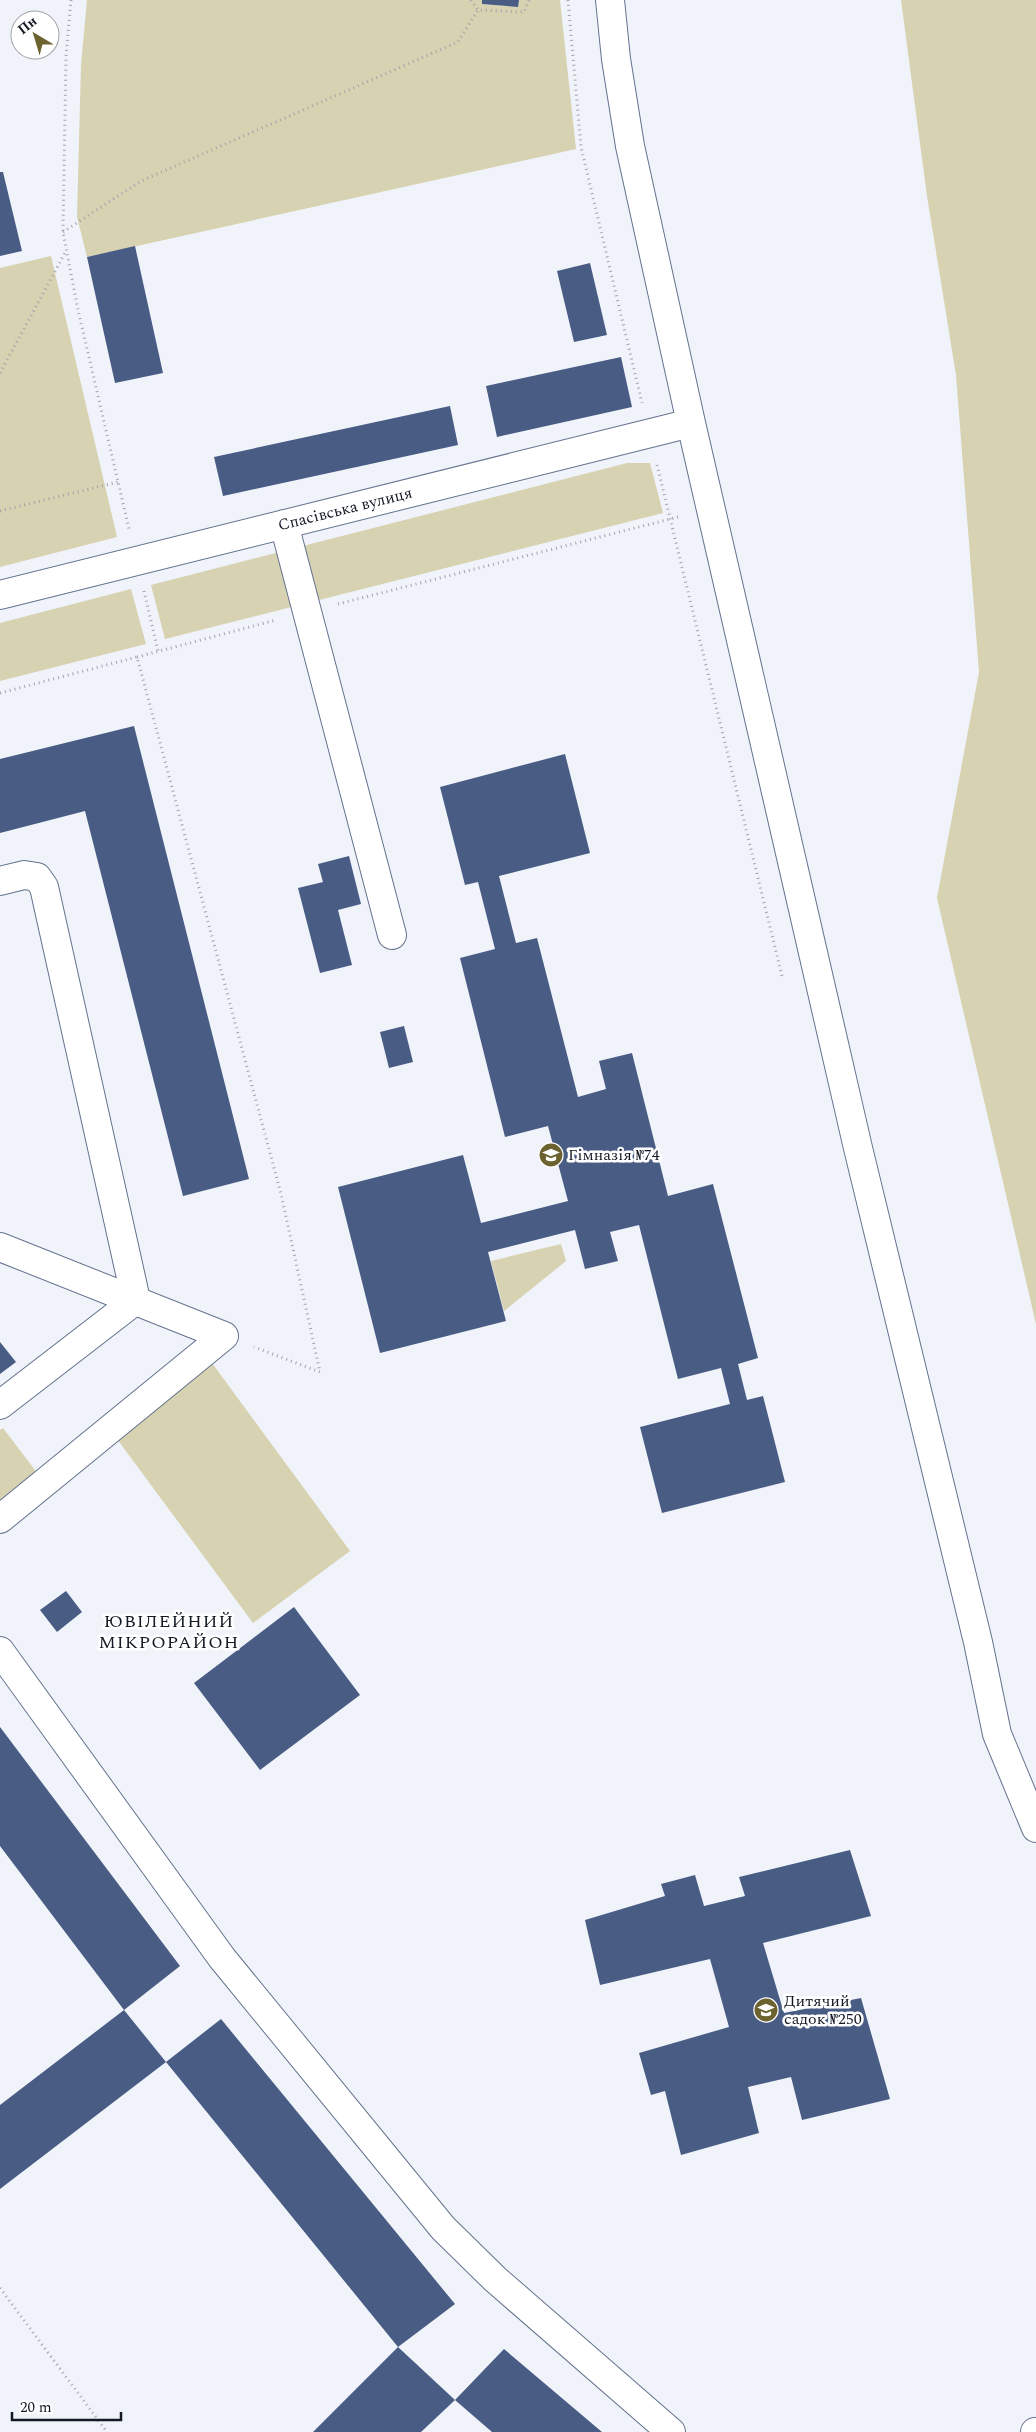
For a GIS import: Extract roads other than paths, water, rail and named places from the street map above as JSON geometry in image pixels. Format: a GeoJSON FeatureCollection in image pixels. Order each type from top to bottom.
{"type":"FeatureCollection","features":[{"type":"Feature","properties":{"kind":"street"},"geometry":{"type":"LineString","coordinates":[[610,0],[616,60],[630,146],[691,423],[858,1148],[978,1642],[997,1734],[1036,1828]]}},
{"type":"Feature","properties":{"kind":"street","name":"Спасівська вулиця"},"geometry":{"type":"LineString","coordinates":[[0,595],[691,423]]}},
{"type":"Feature","properties":{"kind":"street"},"geometry":{"type":"LineString","coordinates":[[284,524],[392,935]]}},
{"type":"Feature","properties":{"kind":"street"},"geometry":{"type":"LineString","coordinates":[[0,881],[24,875],[37,877],[44,887],[136,1300]]}},
{"type":"Feature","properties":{"kind":"street"},"geometry":{"type":"LineString","coordinates":[[0,1247],[224,1336],[0,1519]]}},
{"type":"Feature","properties":{"kind":"street"},"geometry":{"type":"LineString","coordinates":[[0,1405],[136,1300]]}},
{"type":"Feature","properties":{"kind":"street"},"geometry":{"type":"LineString","coordinates":[[0,1651],[222,1958],[443,2228],[496,2279],[671,2432]]}},
{"type":"Feature","properties":{"kind":"place","name":"Гімназія №74"},"geometry":{"type":"Point","coordinates":[551,1155]}},
{"type":"Feature","properties":{"kind":"place","name":"Дитячий садок №250"},"geometry":{"type":"Point","coordinates":[766,2010]}},
{"type":"Feature","properties":{"kind":"district","name":"ЮВІЛЕЙНИЙ МІКРОРАЙОН"},"geometry":{"type":"Point","coordinates":[169,1631]}}]}
